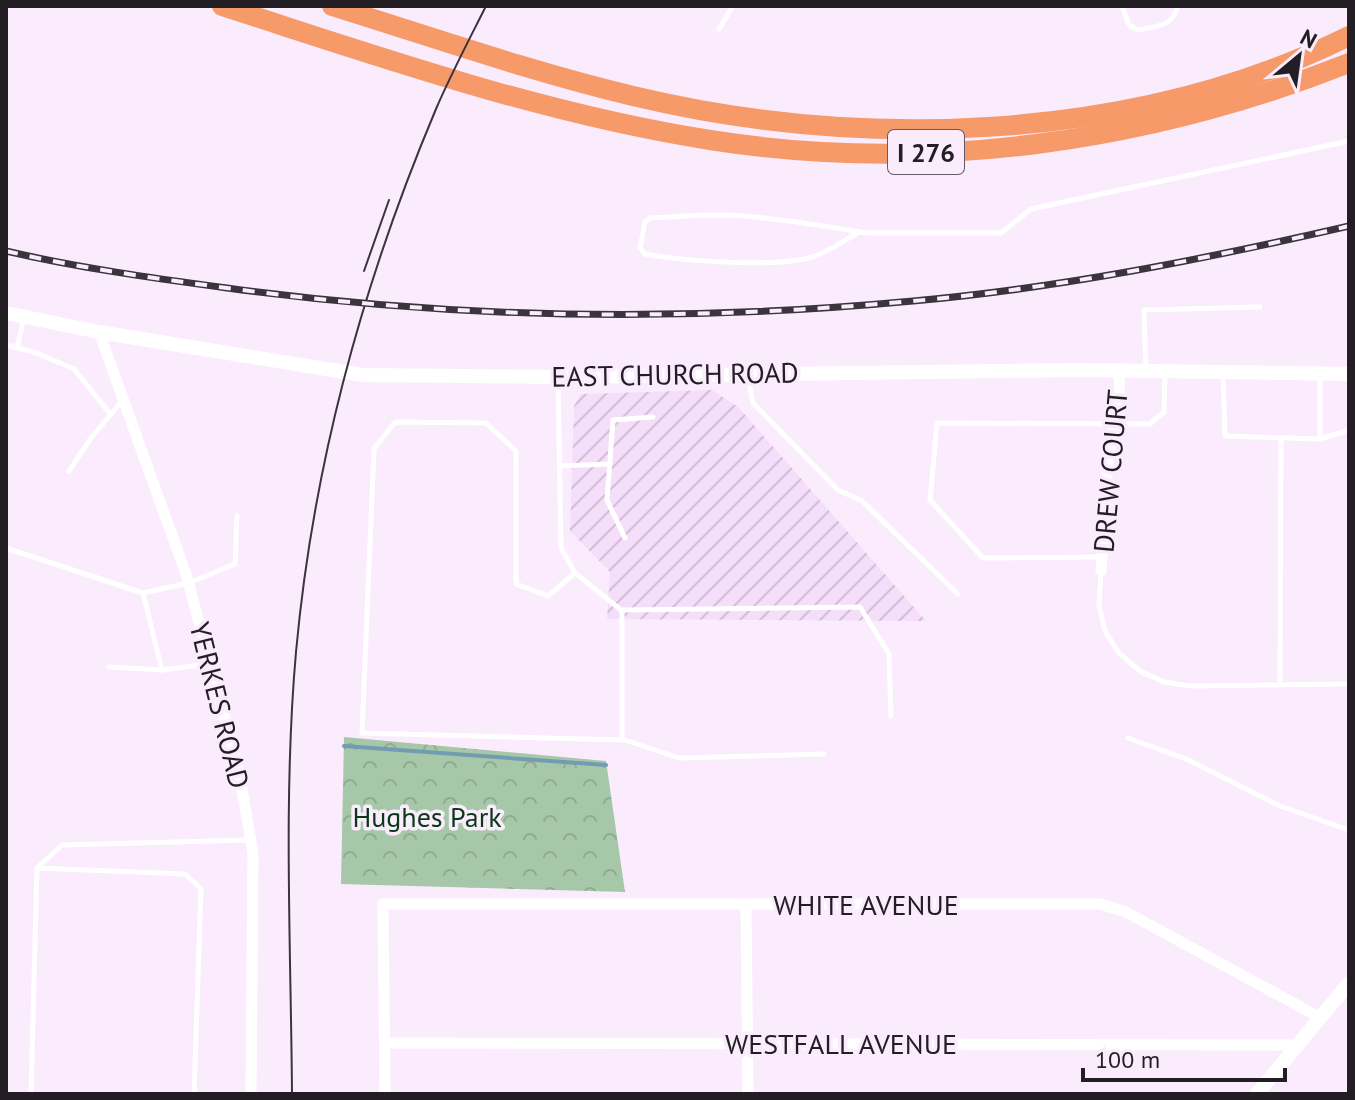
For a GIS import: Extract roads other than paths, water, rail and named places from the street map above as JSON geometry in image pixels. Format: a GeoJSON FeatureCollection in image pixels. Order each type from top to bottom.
{"type":"FeatureCollection","features":[{"type":"Feature","properties":{"kind":"highway","name":"I 276"},"geometry":{"type":"LineString","coordinates":[[222,6],[576,113],[709,140],[832,153],[911,153],[1029,146],[1142,127],[1257,98],[1349,63]]}},
{"type":"Feature","properties":{"kind":"highway","name":"I 276"},"geometry":{"type":"LineString","coordinates":[[332,6],[634,96],[756,118],[831,126],[945,130],[1047,123],[1112,114],[1244,78],[1314,54],[1349,36]]}},
{"type":"Feature","properties":{"kind":"street","name":"EAST CHURCH ROAD"},"geometry":{"type":"LineString","coordinates":[[6,313],[99,332],[363,375],[558,377],[747,372],[1119,370],[1349,374]]}},
{"type":"Feature","properties":{"kind":"street","name":"YERKES ROAD"},"geometry":{"type":"LineString","coordinates":[[99,332],[189,583],[239,772],[253,853],[251,1094]]}},
{"type":"Feature","properties":{"kind":"street","name":"DREW COURT"},"geometry":{"type":"LineString","coordinates":[[1101,571],[1108,459],[1120,405],[1119,370]]}},
{"type":"Feature","properties":{"kind":"street","name":"WHITE AVENUE"},"geometry":{"type":"LineString","coordinates":[[385,1043],[383,904],[1112,906],[1319,1017]]}},
{"type":"Feature","properties":{"kind":"street"},"geometry":{"type":"LineString","coordinates":[[746,904],[748,1094]]}},
{"type":"Feature","properties":{"kind":"street"},"geometry":{"type":"LineString","coordinates":[[1257,1094],[1349,983]]}},
{"type":"Feature","properties":{"kind":"street"},"geometry":{"type":"LineString","coordinates":[[385,1043],[385,1094]]}},
{"type":"Feature","properties":{"kind":"street","name":"WESTFALL AVENUE"},"geometry":{"type":"LineString","coordinates":[[385,1043],[1297,1045]]}},
{"type":"Feature","properties":{"kind":"lane"},"geometry":{"type":"LineString","coordinates":[[719,29],[733,6]]}},
{"type":"Feature","properties":{"kind":"lane"},"geometry":{"type":"LineString","coordinates":[[1122,6],[1129,25],[1138,30],[1168,24],[1175,17],[1178,6]]}},
{"type":"Feature","properties":{"kind":"lane"},"geometry":{"type":"LineString","coordinates":[[859,232],[826,252],[805,259],[764,262],[664,258],[645,254],[640,248],[645,222],[650,218],[741,215],[859,232],[1001,233],[1031,209],[1349,141]]}},
{"type":"Feature","properties":{"kind":"lane"},"geometry":{"type":"LineString","coordinates":[[1146,371],[1144,310],[1260,307]]}},
{"type":"Feature","properties":{"kind":"lane"},"geometry":{"type":"LineString","coordinates":[[17,348],[24,317]]}},
{"type":"Feature","properties":{"kind":"lane"},"geometry":{"type":"LineString","coordinates":[[6,345],[34,352],[74,369],[111,415]]}},
{"type":"Feature","properties":{"kind":"lane"},"geometry":{"type":"LineString","coordinates":[[1102,557],[983,558],[930,500],[937,423],[1150,424],[1160,418],[1166,404],[1165,371]]}},
{"type":"Feature","properties":{"kind":"lane"},"geometry":{"type":"LineString","coordinates":[[747,372],[753,403],[838,490],[862,501],[958,594]]}},
{"type":"Feature","properties":{"kind":"lane"},"geometry":{"type":"LineString","coordinates":[[1223,372],[1225,436],[1320,439],[1349,430]]}},
{"type":"Feature","properties":{"kind":"lane"},"geometry":{"type":"LineString","coordinates":[[1320,373],[1320,439]]}},
{"type":"Feature","properties":{"kind":"lane"},"geometry":{"type":"LineString","coordinates":[[558,377],[561,548],[575,573],[622,610],[860,607],[889,654],[891,716]]}},
{"type":"Feature","properties":{"kind":"lane"},"geometry":{"type":"LineString","coordinates":[[69,471],[91,438],[123,400]]}},
{"type":"Feature","properties":{"kind":"lane"},"geometry":{"type":"LineString","coordinates":[[625,538],[607,500],[613,420],[653,417]]}},
{"type":"Feature","properties":{"kind":"lane"},"geometry":{"type":"LineString","coordinates":[[575,573],[548,596],[516,584],[516,451],[486,423],[395,422],[374,449],[362,733],[624,740],[679,758],[824,754]]}},
{"type":"Feature","properties":{"kind":"lane"},"geometry":{"type":"LineString","coordinates":[[1280,685],[1281,438]]}},
{"type":"Feature","properties":{"kind":"lane"},"geometry":{"type":"LineString","coordinates":[[560,466],[610,464]]}},
{"type":"Feature","properties":{"kind":"lane"},"geometry":{"type":"LineString","coordinates":[[6,548],[143,593],[189,583],[235,564],[237,516]]}},
{"type":"Feature","properties":{"kind":"lane"},"geometry":{"type":"LineString","coordinates":[[1101,571],[1099,605],[1105,631],[1119,653],[1140,671],[1164,682],[1190,686],[1349,684]]}},
{"type":"Feature","properties":{"kind":"lane"},"geometry":{"type":"LineString","coordinates":[[143,593],[162,670]]}},
{"type":"Feature","properties":{"kind":"lane"},"geometry":{"type":"LineString","coordinates":[[622,610],[624,740]]}},
{"type":"Feature","properties":{"kind":"lane"},"geometry":{"type":"LineString","coordinates":[[109,667],[162,670],[211,664]]}},
{"type":"Feature","properties":{"kind":"lane"},"geometry":{"type":"LineString","coordinates":[[1128,738],[1189,760],[1280,806],[1349,830]]}},
{"type":"Feature","properties":{"kind":"lane"},"geometry":{"type":"LineString","coordinates":[[31,1094],[37,868],[62,845],[251,840]]}},
{"type":"Feature","properties":{"kind":"lane"},"geometry":{"type":"LineString","coordinates":[[37,868],[185,874],[201,889],[194,1094]]}},
{"type":"Feature","properties":{"kind":"waterway"},"geometry":{"type":"LineString","coordinates":[[344,746],[606,765]]}},
{"type":"Feature","properties":{"kind":"tram line"},"geometry":{"type":"LineString","coordinates":[[292,1094],[289,873],[292,707],[304,582],[315,513],[345,376],[386,241],[436,109],[486,6]]}},
{"type":"Feature","properties":{"kind":"tram line"},"geometry":{"type":"LineString","coordinates":[[364,271],[389,200]]}},
{"type":"Feature","properties":{"kind":"railway"},"geometry":{"type":"LineString","coordinates":[[6,251],[116,272],[313,298],[484,311],[656,314],[827,308],[968,295],[1187,261],[1349,226]]}},
{"type":"Feature","properties":{"kind":"park label","name":"Hughes Park"},"geometry":{"type":"Point","coordinates":[427,816]}}]}
